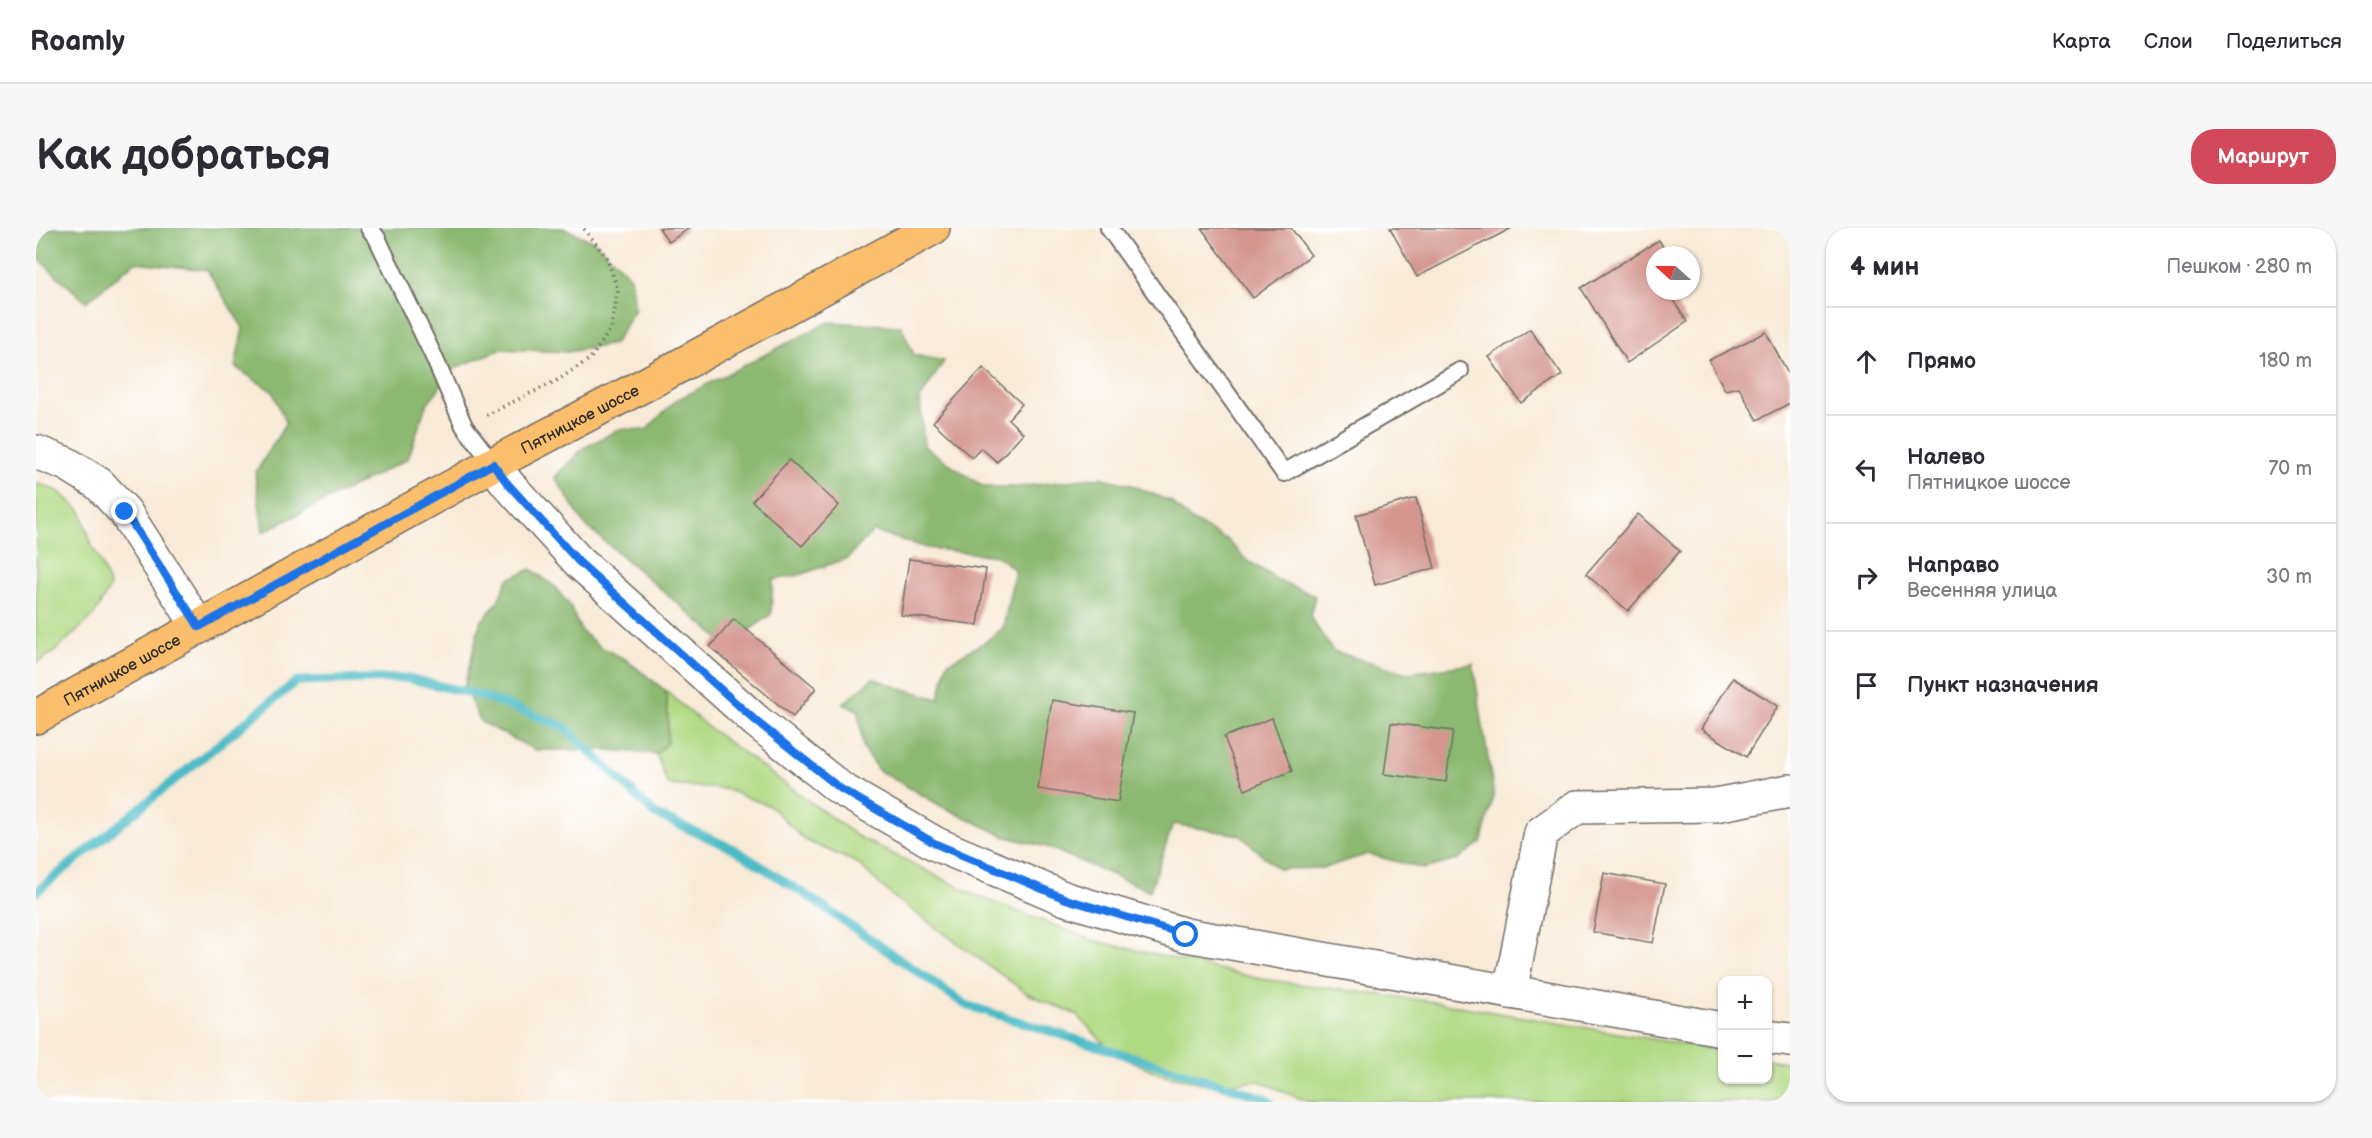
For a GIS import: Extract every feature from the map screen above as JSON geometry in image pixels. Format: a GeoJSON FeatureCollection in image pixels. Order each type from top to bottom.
{"type":"FeatureCollection","features":[{"type":"Feature","properties":{"kind":"main road","name":"Пятницкое шоссе"},"geometry":{"type":"LineString","coordinates":[[36,717],[493,464],[648,383],[933,228]]}},
{"type":"Feature","properties":{"kind":"street"},"geometry":{"type":"LineString","coordinates":[[36,452],[68,464],[99,484],[125,512],[199,627]]}},
{"type":"Feature","properties":{"kind":"street"},"geometry":{"type":"LineString","coordinates":[[493,464],[507,483],[579,562],[756,721],[841,789],[936,844],[1066,899],[1186,935],[1718,1028]]}},
{"type":"Feature","properties":{"kind":"street"},"geometry":{"type":"LineString","coordinates":[[1510,992],[1541,832],[1577,807],[1715,805],[1790,791]]}},
{"type":"Feature","properties":{"kind":"street"},"geometry":{"type":"LineString","coordinates":[[1772,1037],[1790,1040]]}},
{"type":"Feature","properties":{"kind":"lane"},"geometry":{"type":"LineString","coordinates":[[369,228],[377,238],[464,426],[493,464]]}},
{"type":"Feature","properties":{"kind":"lane"},"geometry":{"type":"LineString","coordinates":[[1109,228],[1284,473],[1460,371]]}},
{"type":"Feature","properties":{"kind":"path"},"geometry":{"type":"LineString","coordinates":[[464,426],[556,381],[590,359],[611,329],[618,291],[607,258],[583,228]]}},
{"type":"Feature","properties":{"kind":"green space"},"geometry":{"type":"Polygon","coordinates":[[[36,228],[563,228],[595,242],[631,277],[635,309],[614,344],[568,352],[501,349],[455,368],[426,405],[408,459],[263,532],[255,474],[286,423],[272,391],[235,367],[243,328],[207,270],[135,262],[86,302],[36,257],[36,228]]]}},
{"type":"Feature","properties":{"kind":"green space"},"geometry":{"type":"Polygon","coordinates":[[[829,322],[901,326],[914,355],[944,361],[920,399],[924,446],[984,487],[1018,487],[1101,477],[1134,486],[1171,502],[1191,520],[1228,540],[1245,559],[1278,580],[1315,596],[1310,617],[1333,651],[1407,673],[1473,664],[1494,796],[1481,842],[1457,860],[1424,869],[1368,854],[1324,868],[1278,869],[1240,835],[1173,824],[1150,891],[1047,847],[1006,837],[941,806],[878,770],[863,748],[858,710],[843,704],[873,678],[939,699],[947,663],[985,642],[1003,628],[1015,570],[997,556],[927,548],[873,531],[848,558],[799,575],[773,580],[771,614],[728,646],[584,524],[555,477],[583,448],[620,429],[646,430],[676,400],[829,322]]]}},
{"type":"Feature","properties":{"kind":"green space"},"geometry":{"type":"Polygon","coordinates":[[[36,483],[58,491],[81,511],[91,544],[110,587],[94,615],[53,653],[36,663],[36,483]]]}},
{"type":"Feature","properties":{"kind":"green space"},"geometry":{"type":"Polygon","coordinates":[[[531,569],[554,586],[570,606],[581,631],[602,648],[625,659],[666,691],[667,743],[656,754],[606,750],[535,750],[481,722],[464,688],[480,623],[497,603],[508,579],[531,569]]]}},
{"type":"Feature","properties":{"kind":"green space"},"geometry":{"type":"Polygon","coordinates":[[[666,691],[705,725],[857,836],[977,896],[1096,941],[1261,979],[1435,1002],[1718,1050],[1718,1084],[1772,1084],[1772,1060],[1790,1063],[1790,1102],[1308,1102],[1259,1081],[1209,1085],[1160,1074],[1112,1052],[1077,1015],[1028,994],[895,898],[857,863],[805,840],[770,806],[725,789],[668,785],[656,754],[667,743],[666,691]]]}},
{"type":"Feature","properties":{"kind":"building"},"geometry":{"type":"Polygon","coordinates":[[[659,228],[689,228],[669,242],[659,228]]]}},
{"type":"Feature","properties":{"kind":"building"},"geometry":{"type":"Polygon","coordinates":[[[1203,228],[1291,228],[1311,255],[1253,298],[1203,228]]]}},
{"type":"Feature","properties":{"kind":"building"},"geometry":{"type":"Polygon","coordinates":[[[1390,228],[1512,228],[1417,277],[1390,228]]]}},
{"type":"Feature","properties":{"kind":"building"},"geometry":{"type":"Polygon","coordinates":[[[1659,240],[1663,246],[1649,246],[1659,240]]]}},
{"type":"Feature","properties":{"kind":"building"},"geometry":{"type":"Polygon","coordinates":[[[1646,248],[1646,300],[1674,300],[1687,322],[1627,363],[1581,288],[1646,248]]]}},
{"type":"Feature","properties":{"kind":"building"},"geometry":{"type":"Polygon","coordinates":[[[1530,329],[1562,375],[1521,403],[1489,357],[1530,329]]]}},
{"type":"Feature","properties":{"kind":"building"},"geometry":{"type":"Polygon","coordinates":[[[1766,332],[1790,378],[1790,403],[1757,420],[1739,387],[1725,390],[1709,360],[1766,332]]]}},
{"type":"Feature","properties":{"kind":"building"},"geometry":{"type":"Polygon","coordinates":[[[983,368],[1022,404],[1008,419],[1023,433],[997,462],[981,448],[972,458],[933,422],[983,368]]]}},
{"type":"Feature","properties":{"kind":"building"},"geometry":{"type":"Polygon","coordinates":[[[789,460],[839,505],[802,546],[752,501],[789,460]]]}},
{"type":"Feature","properties":{"kind":"building"},"geometry":{"type":"Polygon","coordinates":[[[1416,498],[1435,568],[1375,585],[1356,515],[1416,498]]]}},
{"type":"Feature","properties":{"kind":"building"},"geometry":{"type":"Polygon","coordinates":[[[1638,514],[1680,551],[1628,611],[1586,574],[1638,514]]]}},
{"type":"Feature","properties":{"kind":"building"},"geometry":{"type":"Polygon","coordinates":[[[909,559],[986,569],[978,625],[901,615],[909,559]]]}},
{"type":"Feature","properties":{"kind":"building"},"geometry":{"type":"Polygon","coordinates":[[[734,619],[816,688],[793,717],[710,647],[734,619]]]}},
{"type":"Feature","properties":{"kind":"building"},"geometry":{"type":"Polygon","coordinates":[[[1733,678],[1778,706],[1746,757],[1701,729],[1733,678]]]}},
{"type":"Feature","properties":{"kind":"building"},"geometry":{"type":"Polygon","coordinates":[[[1052,700],[1133,713],[1118,802],[1038,789],[1052,700]]]}},
{"type":"Feature","properties":{"kind":"building"},"geometry":{"type":"Polygon","coordinates":[[[1272,718],[1292,771],[1245,790],[1224,737],[1272,718]]]}},
{"type":"Feature","properties":{"kind":"building"},"geometry":{"type":"Polygon","coordinates":[[[1391,723],[1453,731],[1446,782],[1384,774],[1391,723]]]}},
{"type":"Feature","properties":{"kind":"building"},"geometry":{"type":"Polygon","coordinates":[[[1604,873],[1665,884],[1653,943],[1593,932],[1604,873]]]}},
{"type":"Feature","properties":{"kind":"waterway"},"geometry":{"type":"LineString","coordinates":[[36,892],[297,681],[407,678],[482,696],[565,727],[655,814],[734,849],[806,895],[966,1005],[1264,1098],[1270,1102]]}},
{"type":"Feature","properties":{"kind":"route"},"geometry":{"type":"LineString","coordinates":[[125,512],[199,627],[493,464],[507,483],[579,562],[756,721],[841,789],[936,844],[1066,899],[1186,935]]}}]}
